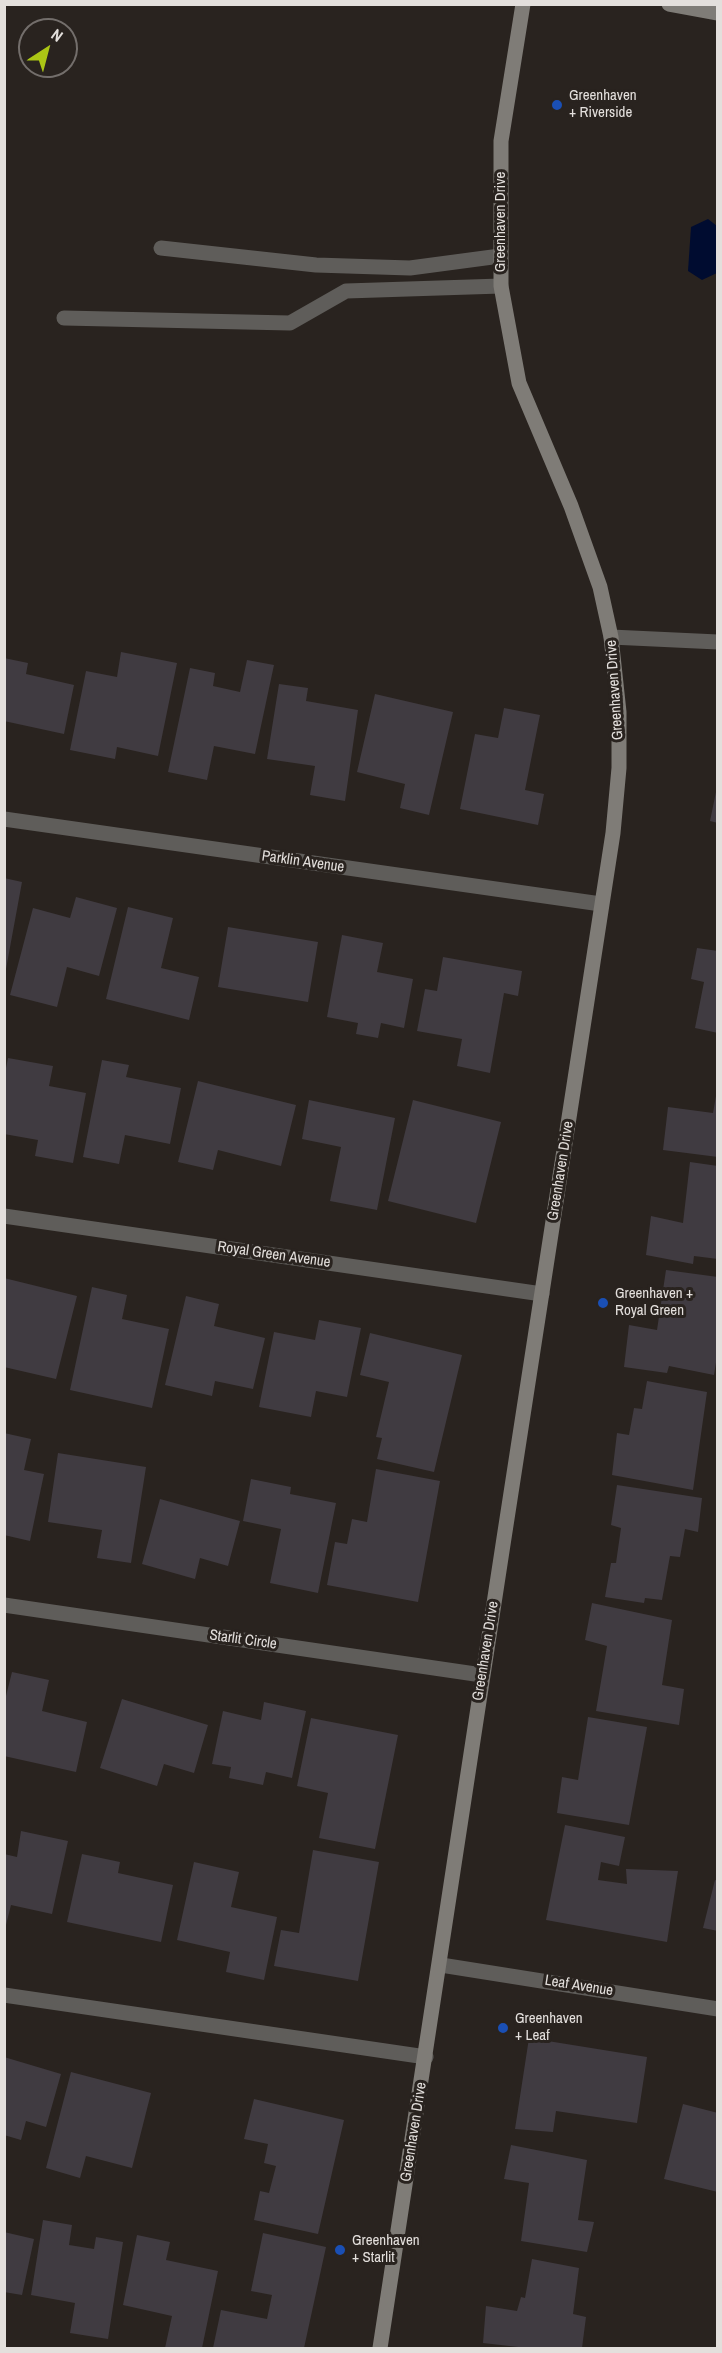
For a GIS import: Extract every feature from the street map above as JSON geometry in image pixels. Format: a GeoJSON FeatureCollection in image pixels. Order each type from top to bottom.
{"type":"FeatureCollection","features":[{"type":"Feature","properties":{"kind":"street","name":"Greenhaven Drive"},"geometry":{"type":"LineString","coordinates":[[380,2349],[441,1965],[482,1675],[542,1294],[620,768],[619,712],[611,638],[600,587],[571,506],[519,383],[501,286],[501,141],[523,4]]}},
{"type":"Feature","properties":{"kind":"street"},"geometry":{"type":"LineString","coordinates":[[669,4],[717,13]]}},
{"type":"Feature","properties":{"kind":"street"},"geometry":{"type":"LineString","coordinates":[[161,248],[316,265],[410,268],[500,256]]}},
{"type":"Feature","properties":{"kind":"street"},"geometry":{"type":"LineString","coordinates":[[64,318],[290,323],[346,291],[501,286]]}},
{"type":"Feature","properties":{"kind":"street"},"geometry":{"type":"LineString","coordinates":[[611,638],[717,642]]}},
{"type":"Feature","properties":{"kind":"street","name":"Parklin Avenue"},"geometry":{"type":"LineString","coordinates":[[4,819],[601,904]]}},
{"type":"Feature","properties":{"kind":"street","name":"Royal Green Avenue"},"geometry":{"type":"LineString","coordinates":[[4,1216],[542,1294]]}},
{"type":"Feature","properties":{"kind":"street","name":"Starlit Circle"},"geometry":{"type":"LineString","coordinates":[[4,1605],[482,1675]]}},
{"type":"Feature","properties":{"kind":"street","name":"Leaf Avenue"},"geometry":{"type":"LineString","coordinates":[[441,1965],[717,2009]]}},
{"type":"Feature","properties":{"kind":"street"},"geometry":{"type":"LineString","coordinates":[[4,1995],[426,2057]]}},
{"type":"Feature","properties":{"kind":"water"},"geometry":{"type":"Polygon","coordinates":[[[708,219],[717,226],[717,273],[702,280],[688,271],[691,227],[708,219]]]}},
{"type":"Feature","properties":{"kind":"building"},"geometry":{"type":"Polygon","coordinates":[[[121,652],[177,663],[158,756],[117,747],[115,759],[70,750],[86,671],[117,677],[121,652]]]}},
{"type":"Feature","properties":{"kind":"building"},"geometry":{"type":"Polygon","coordinates":[[[4,658],[28,663],[26,674],[74,685],[64,734],[4,721],[4,658]]]}},
{"type":"Feature","properties":{"kind":"building"},"geometry":{"type":"Polygon","coordinates":[[[247,660],[274,665],[255,754],[214,746],[207,780],[168,772],[190,668],[215,673],[213,686],[240,692],[247,660]]]}},
{"type":"Feature","properties":{"kind":"building"},"geometry":{"type":"Polygon","coordinates":[[[279,684],[308,688],[306,701],[358,710],[345,801],[310,795],[315,766],[267,759],[279,684]]]}},
{"type":"Feature","properties":{"kind":"building"},"geometry":{"type":"Polygon","coordinates":[[[375,694],[453,712],[429,815],[400,808],[405,784],[357,772],[375,694]]]}},
{"type":"Feature","properties":{"kind":"building"},"geometry":{"type":"Polygon","coordinates":[[[504,708],[540,715],[525,790],[544,794],[538,825],[460,809],[475,734],[498,738],[504,708]]]}},
{"type":"Feature","properties":{"kind":"building"},"geometry":{"type":"Polygon","coordinates":[[[716,792],[718,792],[718,823],[710,821],[716,792]]]}},
{"type":"Feature","properties":{"kind":"building"},"geometry":{"type":"Polygon","coordinates":[[[4,878],[22,882],[6,969],[4,969],[4,878]]]}},
{"type":"Feature","properties":{"kind":"building"},"geometry":{"type":"Polygon","coordinates":[[[76,897],[117,908],[99,976],[67,967],[57,1007],[10,995],[33,908],[70,918],[76,897]]]}},
{"type":"Feature","properties":{"kind":"building"},"geometry":{"type":"Polygon","coordinates":[[[128,907],[173,918],[161,968],[199,977],[189,1020],[106,999],[128,907]]]}},
{"type":"Feature","properties":{"kind":"building"},"geometry":{"type":"Polygon","coordinates":[[[228,927],[318,942],[308,1002],[218,987],[228,927]]]}},
{"type":"Feature","properties":{"kind":"building"},"geometry":{"type":"Polygon","coordinates":[[[342,935],[383,943],[377,972],[413,979],[404,1028],[381,1023],[378,1038],[356,1034],[358,1023],[327,1017],[342,935]]]}},
{"type":"Feature","properties":{"kind":"building"},"geometry":{"type":"Polygon","coordinates":[[[697,948],[718,951],[718,1033],[695,1028],[704,982],[691,979],[697,948]]]}},
{"type":"Feature","properties":{"kind":"building"},"geometry":{"type":"Polygon","coordinates":[[[443,957],[522,971],[518,996],[504,993],[490,1073],[457,1066],[462,1039],[417,1031],[425,989],[437,991],[443,957]]]}},
{"type":"Feature","properties":{"kind":"building"},"geometry":{"type":"Polygon","coordinates":[[[8,1058],[53,1066],[49,1086],[86,1093],[73,1163],[35,1156],[38,1140],[4,1134],[4,1078],[8,1058]]]}},
{"type":"Feature","properties":{"kind":"building"},"geometry":{"type":"Polygon","coordinates":[[[102,1060],[129,1065],[126,1077],[181,1088],[170,1144],[125,1135],[119,1164],[83,1157],[102,1060]]]}},
{"type":"Feature","properties":{"kind":"building"},"geometry":{"type":"Polygon","coordinates":[[[198,1081],[296,1105],[281,1166],[218,1150],[213,1170],[178,1162],[198,1081]]]}},
{"type":"Feature","properties":{"kind":"building"},"geometry":{"type":"Polygon","coordinates":[[[716,1096],[718,1157],[663,1150],[668,1107],[713,1113],[716,1096]]]}},
{"type":"Feature","properties":{"kind":"building"},"geometry":{"type":"Polygon","coordinates":[[[309,1100],[395,1118],[377,1210],[330,1201],[341,1147],[302,1139],[309,1100]]]}},
{"type":"Feature","properties":{"kind":"building"},"geometry":{"type":"Polygon","coordinates":[[[413,1100],[501,1122],[476,1223],[388,1201],[413,1100]]]}},
{"type":"Feature","properties":{"kind":"building"},"geometry":{"type":"Polygon","coordinates":[[[690,1162],[718,1166],[718,1259],[694,1256],[693,1264],[646,1255],[651,1216],[683,1223],[690,1162]]]}},
{"type":"Feature","properties":{"kind":"building"},"geometry":{"type":"Polygon","coordinates":[[[666,1270],[718,1277],[718,1350],[714,1375],[669,1366],[667,1373],[624,1367],[629,1325],[657,1330],[666,1270]]]}},
{"type":"Feature","properties":{"kind":"building"},"geometry":{"type":"Polygon","coordinates":[[[4,1278],[77,1296],[56,1379],[4,1367],[4,1278]]]}},
{"type":"Feature","properties":{"kind":"building"},"geometry":{"type":"Polygon","coordinates":[[[92,1287],[127,1295],[122,1319],[169,1329],[152,1408],[70,1390],[92,1287]]]}},
{"type":"Feature","properties":{"kind":"building"},"geometry":{"type":"Polygon","coordinates":[[[186,1296],[219,1304],[214,1326],[265,1338],[253,1389],[215,1381],[212,1396],[165,1385],[186,1296]]]}},
{"type":"Feature","properties":{"kind":"building"},"geometry":{"type":"Polygon","coordinates":[[[319,1320],[361,1328],[347,1397],[316,1391],[311,1417],[259,1407],[274,1332],[315,1340],[319,1320]]]}},
{"type":"Feature","properties":{"kind":"building"},"geometry":{"type":"Polygon","coordinates":[[[370,1333],[462,1355],[434,1472],[377,1459],[382,1438],[376,1437],[389,1382],[360,1375],[370,1333]]]}},
{"type":"Feature","properties":{"kind":"building"},"geometry":{"type":"Polygon","coordinates":[[[647,1381],[707,1392],[693,1490],[612,1475],[617,1433],[629,1435],[634,1408],[642,1409],[647,1381]]]}},
{"type":"Feature","properties":{"kind":"building"},"geometry":{"type":"Polygon","coordinates":[[[4,1433],[31,1439],[24,1470],[44,1474],[30,1541],[4,1535],[4,1433]]]}},
{"type":"Feature","properties":{"kind":"building"},"geometry":{"type":"Polygon","coordinates":[[[58,1453],[146,1467],[131,1563],[97,1558],[102,1530],[48,1522],[58,1453]]]}},
{"type":"Feature","properties":{"kind":"building"},"geometry":{"type":"Polygon","coordinates":[[[376,1469],[440,1481],[418,1602],[327,1585],[335,1542],[347,1544],[352,1519],[367,1522],[376,1469]]]}},
{"type":"Feature","properties":{"kind":"building"},"geometry":{"type":"Polygon","coordinates":[[[251,1479],[291,1487],[290,1494],[336,1503],[318,1593],[270,1583],[281,1529],[243,1521],[251,1479]]]}},
{"type":"Feature","properties":{"kind":"building"},"geometry":{"type":"Polygon","coordinates":[[[617,1485],[702,1498],[698,1532],[685,1529],[680,1557],[670,1556],[662,1600],[645,1598],[644,1603],[605,1597],[611,1563],[616,1563],[621,1528],[611,1525],[617,1485]]]}},
{"type":"Feature","properties":{"kind":"building"},"geometry":{"type":"Polygon","coordinates":[[[160,1499],[240,1521],[228,1566],[200,1558],[195,1579],[142,1564],[160,1499]]]}},
{"type":"Feature","properties":{"kind":"building"},"geometry":{"type":"Polygon","coordinates":[[[592,1603],[672,1620],[662,1685],[684,1689],[679,1725],[596,1711],[607,1646],[585,1640],[592,1603]]]}},
{"type":"Feature","properties":{"kind":"building"},"geometry":{"type":"Polygon","coordinates":[[[12,1672],[49,1680],[42,1711],[87,1722],[76,1772],[4,1756],[4,1704],[12,1672]]]}},
{"type":"Feature","properties":{"kind":"building"},"geometry":{"type":"Polygon","coordinates":[[[122,1699],[208,1725],[194,1773],[164,1764],[157,1786],[100,1768],[122,1699]]]}},
{"type":"Feature","properties":{"kind":"building"},"geometry":{"type":"Polygon","coordinates":[[[264,1702],[306,1711],[292,1778],[266,1772],[263,1785],[229,1778],[231,1767],[212,1764],[223,1711],[261,1720],[264,1702]]]}},
{"type":"Feature","properties":{"kind":"building"},"geometry":{"type":"Polygon","coordinates":[[[588,1717],[647,1727],[629,1825],[557,1813],[562,1777],[578,1780],[588,1717]]]}},
{"type":"Feature","properties":{"kind":"building"},"geometry":{"type":"Polygon","coordinates":[[[311,1718],[398,1735],[375,1849],[319,1838],[328,1793],[297,1786],[311,1718]]]}},
{"type":"Feature","properties":{"kind":"building"},"geometry":{"type":"Polygon","coordinates":[[[565,1825],[625,1837],[619,1866],[601,1862],[598,1880],[627,1884],[626,1869],[678,1871],[667,1942],[546,1920],[565,1825]]]}},
{"type":"Feature","properties":{"kind":"building"},"geometry":{"type":"Polygon","coordinates":[[[21,1831],[68,1841],[52,1914],[11,1905],[4,1933],[4,1854],[17,1857],[21,1831]]]}},
{"type":"Feature","properties":{"kind":"building"},"geometry":{"type":"Polygon","coordinates":[[[313,1850],[379,1862],[358,1981],[274,1966],[281,1930],[299,1933],[313,1850]]]}},
{"type":"Feature","properties":{"kind":"building"},"geometry":{"type":"Polygon","coordinates":[[[82,1854],[120,1862],[118,1873],[173,1885],[161,1942],[67,1922],[82,1854]]]}},
{"type":"Feature","properties":{"kind":"building"},"geometry":{"type":"Polygon","coordinates":[[[194,1862],[239,1872],[231,1907],[277,1917],[264,1980],[226,1972],[230,1952],[177,1940],[194,1862]]]}},
{"type":"Feature","properties":{"kind":"building"},"geometry":{"type":"Polygon","coordinates":[[[715,1880],[718,1881],[718,1931],[703,1928],[715,1880]]]}},
{"type":"Feature","properties":{"kind":"building"},"geometry":{"type":"Polygon","coordinates":[[[529,2038],[647,2057],[637,2123],[556,2111],[553,2132],[515,2129],[529,2038]]]}},
{"type":"Feature","properties":{"kind":"building"},"geometry":{"type":"Polygon","coordinates":[[[4,2057],[61,2074],[46,2127],[26,2121],[21,2140],[4,2135],[4,2057]]]}},
{"type":"Feature","properties":{"kind":"building"},"geometry":{"type":"Polygon","coordinates":[[[71,2072],[151,2093],[132,2168],[86,2156],[80,2178],[46,2168],[71,2072]]]}},
{"type":"Feature","properties":{"kind":"building"},"geometry":{"type":"Polygon","coordinates":[[[254,2099],[344,2120],[318,2234],[254,2220],[260,2191],[269,2193],[276,2166],[264,2163],[268,2144],[244,2139],[254,2099]]]}},
{"type":"Feature","properties":{"kind":"building"},"geometry":{"type":"Polygon","coordinates":[[[683,2104],[718,2113],[718,2192],[664,2179],[683,2104]]]}},
{"type":"Feature","properties":{"kind":"building"},"geometry":{"type":"Polygon","coordinates":[[[511,2145],[587,2160],[578,2220],[594,2222],[587,2252],[521,2241],[529,2183],[504,2179],[511,2145]]]}},
{"type":"Feature","properties":{"kind":"building"},"geometry":{"type":"Polygon","coordinates":[[[43,2220],[72,2225],[69,2245],[94,2249],[96,2237],[123,2242],[108,2339],[70,2333],[75,2303],[31,2295],[43,2220]]]}},
{"type":"Feature","properties":{"kind":"building"},"geometry":{"type":"Polygon","coordinates":[[[4,2232],[34,2239],[22,2295],[4,2292],[4,2232]]]}},
{"type":"Feature","properties":{"kind":"building"},"geometry":{"type":"Polygon","coordinates":[[[263,2233],[326,2247],[304,2348],[213,2348],[221,2310],[267,2319],[272,2295],[251,2291],[263,2233]]]}},
{"type":"Feature","properties":{"kind":"building"},"geometry":{"type":"Polygon","coordinates":[[[137,2235],[170,2242],[166,2260],[218,2271],[202,2348],[165,2348],[172,2316],[123,2305],[137,2235]]]}},
{"type":"Feature","properties":{"kind":"building"},"geometry":{"type":"Polygon","coordinates":[[[532,2259],[579,2268],[573,2314],[586,2317],[582,2348],[527,2348],[483,2343],[486,2306],[517,2311],[521,2297],[525,2298],[532,2259]]]}},
{"type":"Feature","properties":{"kind":"place","name":"Greenhaven + Riverside"},"geometry":{"type":"Point","coordinates":[557,105]}},
{"type":"Feature","properties":{"kind":"place","name":"Greenhaven + Royal Green"},"geometry":{"type":"Point","coordinates":[603,1303]}},
{"type":"Feature","properties":{"kind":"place","name":"Greenhaven + Leaf"},"geometry":{"type":"Point","coordinates":[503,2028]}},
{"type":"Feature","properties":{"kind":"place","name":"Greenhaven + Starlit"},"geometry":{"type":"Point","coordinates":[340,2250]}}]}
